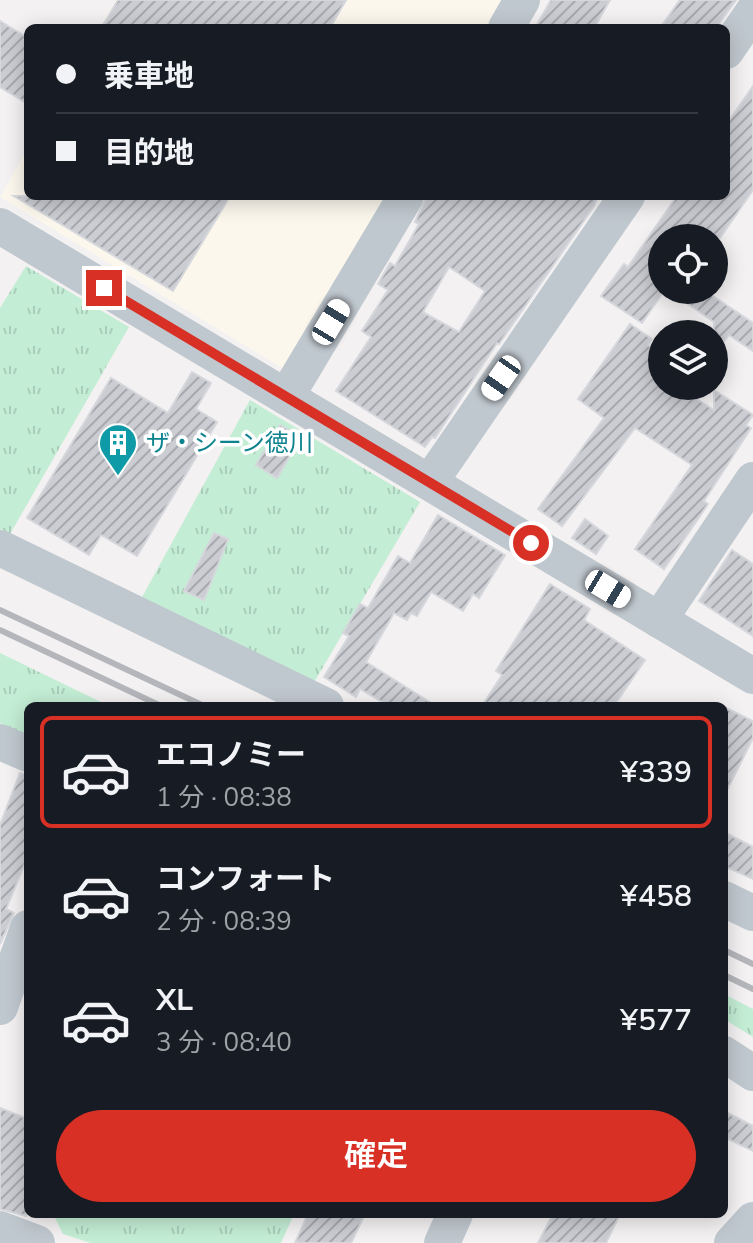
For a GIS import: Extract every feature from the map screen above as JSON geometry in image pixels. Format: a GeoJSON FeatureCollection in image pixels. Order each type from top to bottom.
{"type":"FeatureCollection","features":[{"type":"Feature","properties":{"kind":"street"},"geometry":{"type":"LineString","coordinates":[[508,24],[522,0]]}},
{"type":"Feature","properties":{"kind":"street"},"geometry":{"type":"LineString","coordinates":[[730,45],[753,12]]}},
{"type":"Feature","properties":{"kind":"street"},"geometry":{"type":"LineString","coordinates":[[286,397],[404,200]]}},
{"type":"Feature","properties":{"kind":"street"},"geometry":{"type":"LineString","coordinates":[[430,482],[624,200]]}},
{"type":"Feature","properties":{"kind":"street"},"geometry":{"type":"LineString","coordinates":[[0,226],[753,676]]}},
{"type":"Feature","properties":{"kind":"street"},"geometry":{"type":"LineString","coordinates":[[659,620],[753,480]]}},
{"type":"Feature","properties":{"kind":"street"},"geometry":{"type":"LineString","coordinates":[[0,548],[318,702]]}},
{"type":"Feature","properties":{"kind":"street"},"geometry":{"type":"LineString","coordinates":[[0,742],[24,752]]}},
{"type":"Feature","properties":{"kind":"street"},"geometry":{"type":"LineString","coordinates":[[728,901],[753,913]]}},
{"type":"Feature","properties":{"kind":"street"},"geometry":{"type":"LineString","coordinates":[[0,1007],[24,939]]}},
{"type":"Feature","properties":{"kind":"street"},"geometry":{"type":"LineString","coordinates":[[728,1057],[753,1073]]}},
{"type":"Feature","properties":{"kind":"street"},"geometry":{"type":"LineString","coordinates":[[442,1243],[453,1218]]}},
{"type":"Feature","properties":{"kind":"street"},"geometry":{"type":"LineString","coordinates":[[732,1243],[753,1220]]}},
{"type":"Feature","properties":{"kind":"shaded area"},"geometry":{"type":"Polygon","coordinates":[[[116,0],[514,0],[499,24],[101,24],[116,0]]]}},
{"type":"Feature","properties":{"kind":"shaded area"},"geometry":{"type":"Polygon","coordinates":[[[24,155],[24,200],[395,200],[296,364],[282,368],[0,197],[24,155]]]}},
{"type":"Feature","properties":{"kind":"green space"},"geometry":{"type":"Polygon","coordinates":[[[26,266],[129,327],[10,534],[0,529],[0,308],[26,266]]]}},
{"type":"Feature","properties":{"kind":"green space"},"geometry":{"type":"Polygon","coordinates":[[[250,400],[420,502],[313,684],[141,599],[250,400]]]}},
{"type":"Feature","properties":{"kind":"green space"},"geometry":{"type":"Polygon","coordinates":[[[0,653],[101,702],[24,702],[24,735],[0,723],[0,653]]]}},
{"type":"Feature","properties":{"kind":"green space"},"geometry":{"type":"Polygon","coordinates":[[[728,996],[753,1009],[753,1037],[728,1021],[728,996]]]}},
{"type":"Feature","properties":{"kind":"green space"},"geometry":{"type":"Polygon","coordinates":[[[55,1218],[292,1218],[281,1243],[91,1243],[63,1234],[55,1218]]]}},
{"type":"Feature","properties":{"kind":"building"},"geometry":{"type":"Polygon","coordinates":[[[118,0],[346,0],[332,24],[103,24],[118,0]]]}},
{"type":"Feature","properties":{"kind":"building"},"geometry":{"type":"Polygon","coordinates":[[[551,0],[610,0],[596,24],[537,24],[551,0]]]}},
{"type":"Feature","properties":{"kind":"building"},"geometry":{"type":"Polygon","coordinates":[[[680,0],[736,0],[719,24],[663,24],[680,0]]]}},
{"type":"Feature","properties":{"kind":"building"},"geometry":{"type":"Polygon","coordinates":[[[0,21],[24,36],[24,102],[0,87],[0,21]]]}},
{"type":"Feature","properties":{"kind":"building"},"geometry":{"type":"Polygon","coordinates":[[[753,86],[753,190],[728,226],[658,224],[674,200],[730,200],[730,119],[753,86]]]}},
{"type":"Feature","properties":{"kind":"building"},"geometry":{"type":"Polygon","coordinates":[[[14,196],[24,196],[24,200],[228,200],[173,291],[14,196]]]}},
{"type":"Feature","properties":{"kind":"building"},"geometry":{"type":"Polygon","coordinates":[[[425,200],[596,200],[435,438],[432,437],[425,447],[336,391],[371,337],[362,331],[388,290],[378,284],[390,263],[395,266],[419,224],[415,222],[425,200]],[[449,267],[423,312],[459,332],[485,291],[449,267]]]}},
{"type":"Feature","properties":{"kind":"building"},"geometry":{"type":"Polygon","coordinates":[[[648,238],[648,304],[655,304],[642,323],[601,296],[624,264],[628,267],[648,238]]]}},
{"type":"Feature","properties":{"kind":"building"},"geometry":{"type":"Polygon","coordinates":[[[688,304],[725,304],[753,323],[753,351],[728,336],[728,320],[711,320],[688,304]]]}},
{"type":"Feature","properties":{"kind":"building"},"geometry":{"type":"Polygon","coordinates":[[[630,324],[648,336],[648,400],[698,400],[714,410],[714,400],[728,399],[753,415],[746,425],[751,428],[704,501],[708,504],[664,569],[635,549],[692,465],[635,428],[562,526],[538,509],[604,418],[578,399],[630,324]]]}},
{"type":"Feature","properties":{"kind":"building","name":"ザ・シーン徳川"},"geometry":{"type":"Polygon","coordinates":[[[192,372],[211,383],[196,409],[217,422],[137,556],[101,535],[89,555],[27,518],[111,378],[168,413],[192,372]]]}},
{"type":"Feature","properties":{"kind":"building"},"geometry":{"type":"Polygon","coordinates":[[[280,425],[301,437],[277,478],[256,465],[280,425]]]}},
{"type":"Feature","properties":{"kind":"building"},"geometry":{"type":"Polygon","coordinates":[[[438,515],[505,555],[479,598],[473,594],[463,611],[431,592],[417,616],[411,613],[407,620],[394,613],[366,662],[430,702],[382,702],[360,689],[356,697],[324,677],[349,636],[343,633],[360,604],[368,608],[398,556],[410,563],[438,515]]]}},
{"type":"Feature","properties":{"kind":"building"},"geometry":{"type":"Polygon","coordinates":[[[585,519],[608,536],[596,554],[572,538],[585,519]]]}},
{"type":"Feature","properties":{"kind":"building"},"geometry":{"type":"Polygon","coordinates":[[[214,533],[228,539],[204,600],[184,591],[214,533]]]}},
{"type":"Feature","properties":{"kind":"building"},"geometry":{"type":"Polygon","coordinates":[[[732,550],[753,564],[753,636],[699,601],[732,550]]]}},
{"type":"Feature","properties":{"kind":"building"},"geometry":{"type":"Polygon","coordinates":[[[550,584],[590,609],[584,620],[645,660],[617,702],[485,702],[502,675],[496,671],[550,584]]]}},
{"type":"Feature","properties":{"kind":"building"},"geometry":{"type":"Polygon","coordinates":[[[728,709],[753,721],[753,738],[728,788],[728,709]]]}},
{"type":"Feature","properties":{"kind":"building"},"geometry":{"type":"Polygon","coordinates":[[[20,773],[24,774],[24,866],[6,909],[14,913],[0,944],[0,825],[20,773]]]}},
{"type":"Feature","properties":{"kind":"building"},"geometry":{"type":"Polygon","coordinates":[[[728,834],[753,847],[753,879],[728,868],[728,834]]]}},
{"type":"Feature","properties":{"kind":"building"},"geometry":{"type":"Polygon","coordinates":[[[0,1108],[24,1117],[24,1215],[0,1209],[0,1108]]]}},
{"type":"Feature","properties":{"kind":"building"},"geometry":{"type":"Polygon","coordinates":[[[728,1113],[753,1126],[753,1151],[728,1139],[728,1113]]]}},
{"type":"Feature","properties":{"kind":"building"},"geometry":{"type":"Polygon","coordinates":[[[306,1218],[363,1218],[351,1243],[295,1243],[306,1218]]]}},
{"type":"Feature","properties":{"kind":"building"},"geometry":{"type":"Polygon","coordinates":[[[551,1218],[618,1218],[606,1243],[538,1243],[551,1218]]]}},
{"type":"Feature","properties":{"kind":"railway"},"geometry":{"type":"LineString","coordinates":[[0,610],[196,702]]}},
{"type":"Feature","properties":{"kind":"railway"},"geometry":{"type":"LineString","coordinates":[[0,630],[153,702]]}},
{"type":"Feature","properties":{"kind":"railway"},"geometry":{"type":"LineString","coordinates":[[728,952],[753,964]]}},
{"type":"Feature","properties":{"kind":"railway"},"geometry":{"type":"LineString","coordinates":[[728,977],[753,989]]}},
{"type":"Feature","properties":{"kind":"place","name":"ザ・シーン徳川"},"geometry":{"type":"Point","coordinates":[118,477]}},
{"type":"Feature","properties":{"kind":"route"},"geometry":{"type":"LineString","coordinates":[[104,288],[531,543]]}}]}
